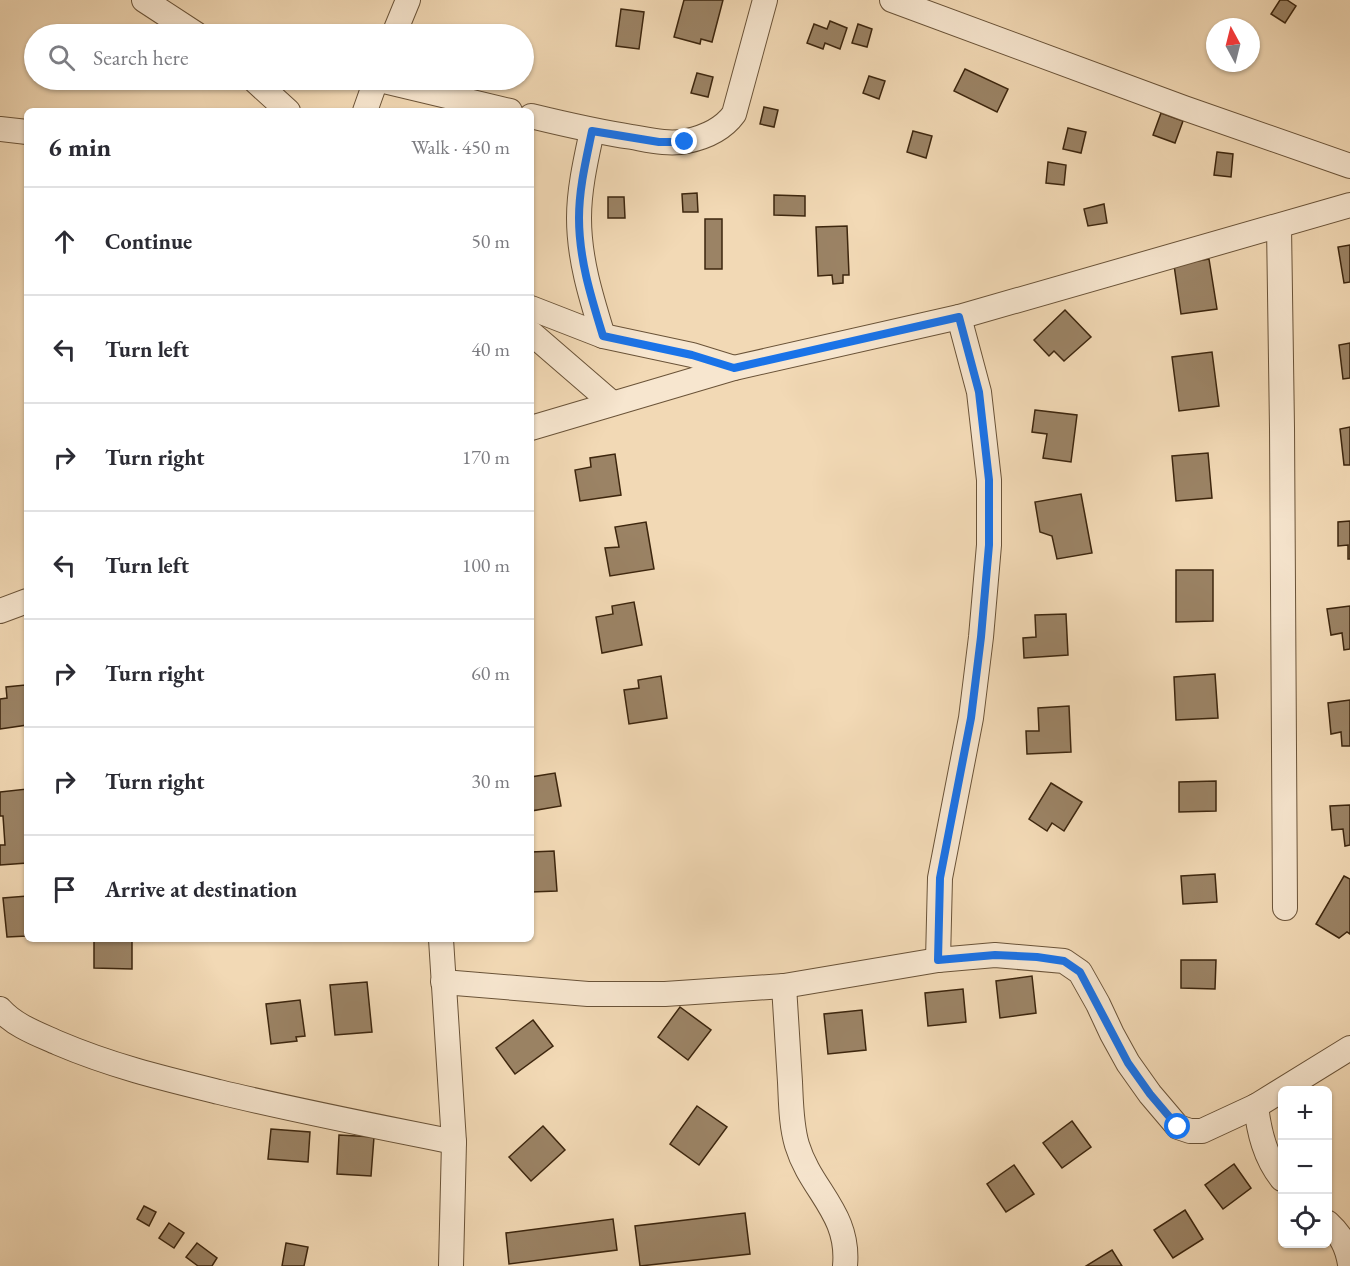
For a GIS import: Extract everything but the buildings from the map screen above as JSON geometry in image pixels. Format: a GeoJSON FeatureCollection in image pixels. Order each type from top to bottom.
{"type":"FeatureCollection","features":[{"type":"Feature","properties":{"kind":"street"},"geometry":{"type":"LineString","coordinates":[[144,0],[181,24]]}},
{"type":"Feature","properties":{"kind":"street"},"geometry":{"type":"LineString","coordinates":[[398,24],[408,0]]}},
{"type":"Feature","properties":{"kind":"street"},"geometry":{"type":"LineString","coordinates":[[534,117],[592,131],[659,142],[685,142],[705,136],[726,125],[734,114],[765,0]]}},
{"type":"Feature","properties":{"kind":"street"},"geometry":{"type":"LineString","coordinates":[[892,0],[1184,108],[1350,166]]}},
{"type":"Feature","properties":{"kind":"street"},"geometry":{"type":"LineString","coordinates":[[265,90],[285,108]]}},
{"type":"Feature","properties":{"kind":"street"},"geometry":{"type":"LineString","coordinates":[[366,108],[374,90]]}},
{"type":"Feature","properties":{"kind":"street"},"geometry":{"type":"LineString","coordinates":[[421,90],[497,108]]}},
{"type":"Feature","properties":{"kind":"street"},"geometry":{"type":"LineString","coordinates":[[0,129],[24,132]]}},
{"type":"Feature","properties":{"kind":"street"},"geometry":{"type":"LineString","coordinates":[[592,131],[581,191],[580,239],[587,284],[603,336]]}},
{"type":"Feature","properties":{"kind":"street"},"geometry":{"type":"LineString","coordinates":[[534,427],[734,368],[959,317],[1350,206]]}},
{"type":"Feature","properties":{"kind":"street"},"geometry":{"type":"LineString","coordinates":[[1278,226],[1282,428],[1285,908]]}},
{"type":"Feature","properties":{"kind":"street"},"geometry":{"type":"LineString","coordinates":[[534,309],[603,336],[692,355],[734,368]]}},
{"type":"Feature","properties":{"kind":"street"},"geometry":{"type":"LineString","coordinates":[[938,960],[940,878],[971,718],[989,545],[989,480],[979,392],[959,317]]}},
{"type":"Feature","properties":{"kind":"street"},"geometry":{"type":"LineString","coordinates":[[534,336],[612,403]]}},
{"type":"Feature","properties":{"kind":"street"},"geometry":{"type":"LineString","coordinates":[[0,611],[24,602]]}},
{"type":"Feature","properties":{"kind":"street"},"geometry":{"type":"LineString","coordinates":[[441,942],[454,1142],[453,1265]]}},
{"type":"Feature","properties":{"kind":"street"},"geometry":{"type":"LineString","coordinates":[[443,982],[599,994],[665,994],[784,986],[938,960],[995,955],[1064,961],[1080,972],[1128,1063],[1150,1094],[1178,1127],[1190,1131],[1202,1131],[1256,1106],[1350,1048]]}},
{"type":"Feature","properties":{"kind":"street"},"geometry":{"type":"LineString","coordinates":[[784,986],[792,1113],[797,1144],[807,1170],[836,1215],[843,1234],[846,1253],[844,1266]]}},
{"type":"Feature","properties":{"kind":"street"},"geometry":{"type":"LineString","coordinates":[[0,1009],[9,1019],[42,1036],[96,1060],[130,1070],[291,1109],[454,1142]]}},
{"type":"Feature","properties":{"kind":"street"},"geometry":{"type":"LineString","coordinates":[[1256,1106],[1259,1133],[1278,1172]]}},
{"type":"Feature","properties":{"kind":"street"},"geometry":{"type":"LineString","coordinates":[[1332,1227],[1339,1233],[1347,1248],[1350,1264]]}},
{"type":"Feature","properties":{"kind":"route"},"geometry":{"type":"LineString","coordinates":[[685,142],[659,142],[592,131],[581,191],[580,239],[587,284],[603,336],[692,355],[734,368],[959,317],[979,392],[989,480],[989,545],[971,718],[940,878],[938,960],[995,955],[1037,957],[1064,961],[1080,972],[1128,1063],[1178,1127]]}}]}
